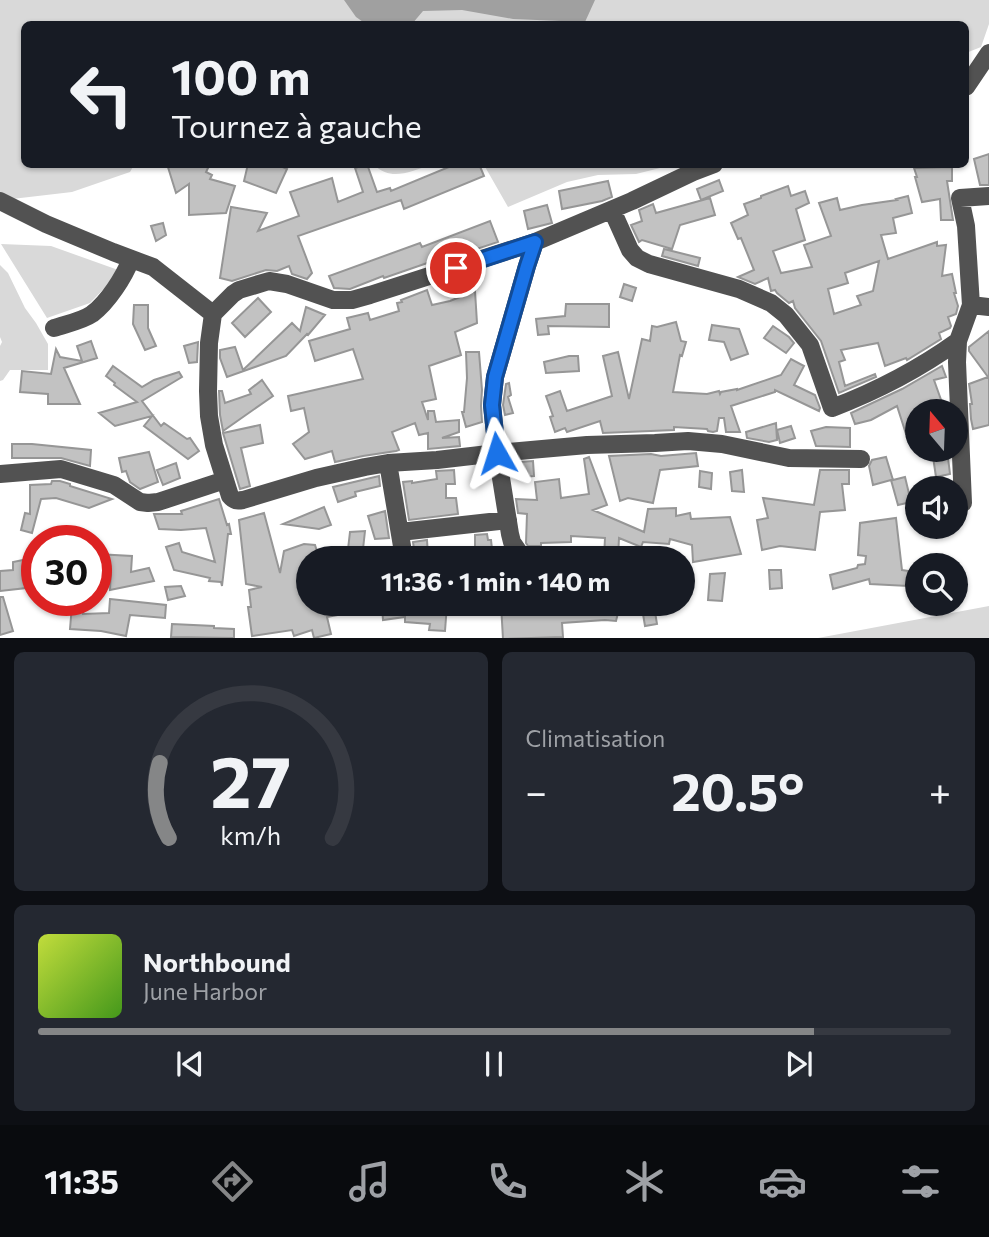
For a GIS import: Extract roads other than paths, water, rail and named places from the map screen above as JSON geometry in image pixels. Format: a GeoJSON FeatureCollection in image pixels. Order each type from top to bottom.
{"type":"FeatureCollection","features":[{"type":"Feature","properties":{"kind":"street"},"geometry":{"type":"LineString","coordinates":[[969,83],[989,53]]}},
{"type":"Feature","properties":{"kind":"street"},"geometry":{"type":"LineString","coordinates":[[704,168],[535,242],[352,300],[333,300],[270,281],[233,293],[213,314],[209,343],[208,391],[209,416],[215,446],[232,500],[237,501],[316,478],[388,463],[587,445],[708,441],[789,458],[861,459]]}},
{"type":"Feature","properties":{"kind":"street"},"geometry":{"type":"LineString","coordinates":[[612,210],[637,258],[649,264],[739,289],[771,303],[786,315],[810,345],[832,408],[865,395],[918,368],[958,341],[980,306],[960,198],[989,196]]}},
{"type":"Feature","properties":{"kind":"street"},"geometry":{"type":"LineString","coordinates":[[0,201],[47,224],[153,267],[213,314]]}},
{"type":"Feature","properties":{"kind":"street"},"geometry":{"type":"LineString","coordinates":[[515,546],[497,453],[492,405],[495,377],[535,242]]}},
{"type":"Feature","properties":{"kind":"street"},"geometry":{"type":"LineString","coordinates":[[54,328],[91,315],[117,286],[131,258]]}},
{"type":"Feature","properties":{"kind":"street"},"geometry":{"type":"LineString","coordinates":[[958,341],[957,382],[962,476]]}},
{"type":"Feature","properties":{"kind":"street"},"geometry":{"type":"LineString","coordinates":[[388,463],[402,546]]}},
{"type":"Feature","properties":{"kind":"street"},"geometry":{"type":"LineString","coordinates":[[0,474],[61,469],[114,485],[141,502],[148,503],[225,480]]}},
{"type":"Feature","properties":{"kind":"street"},"geometry":{"type":"LineString","coordinates":[[400,532],[508,520]]}}]}
